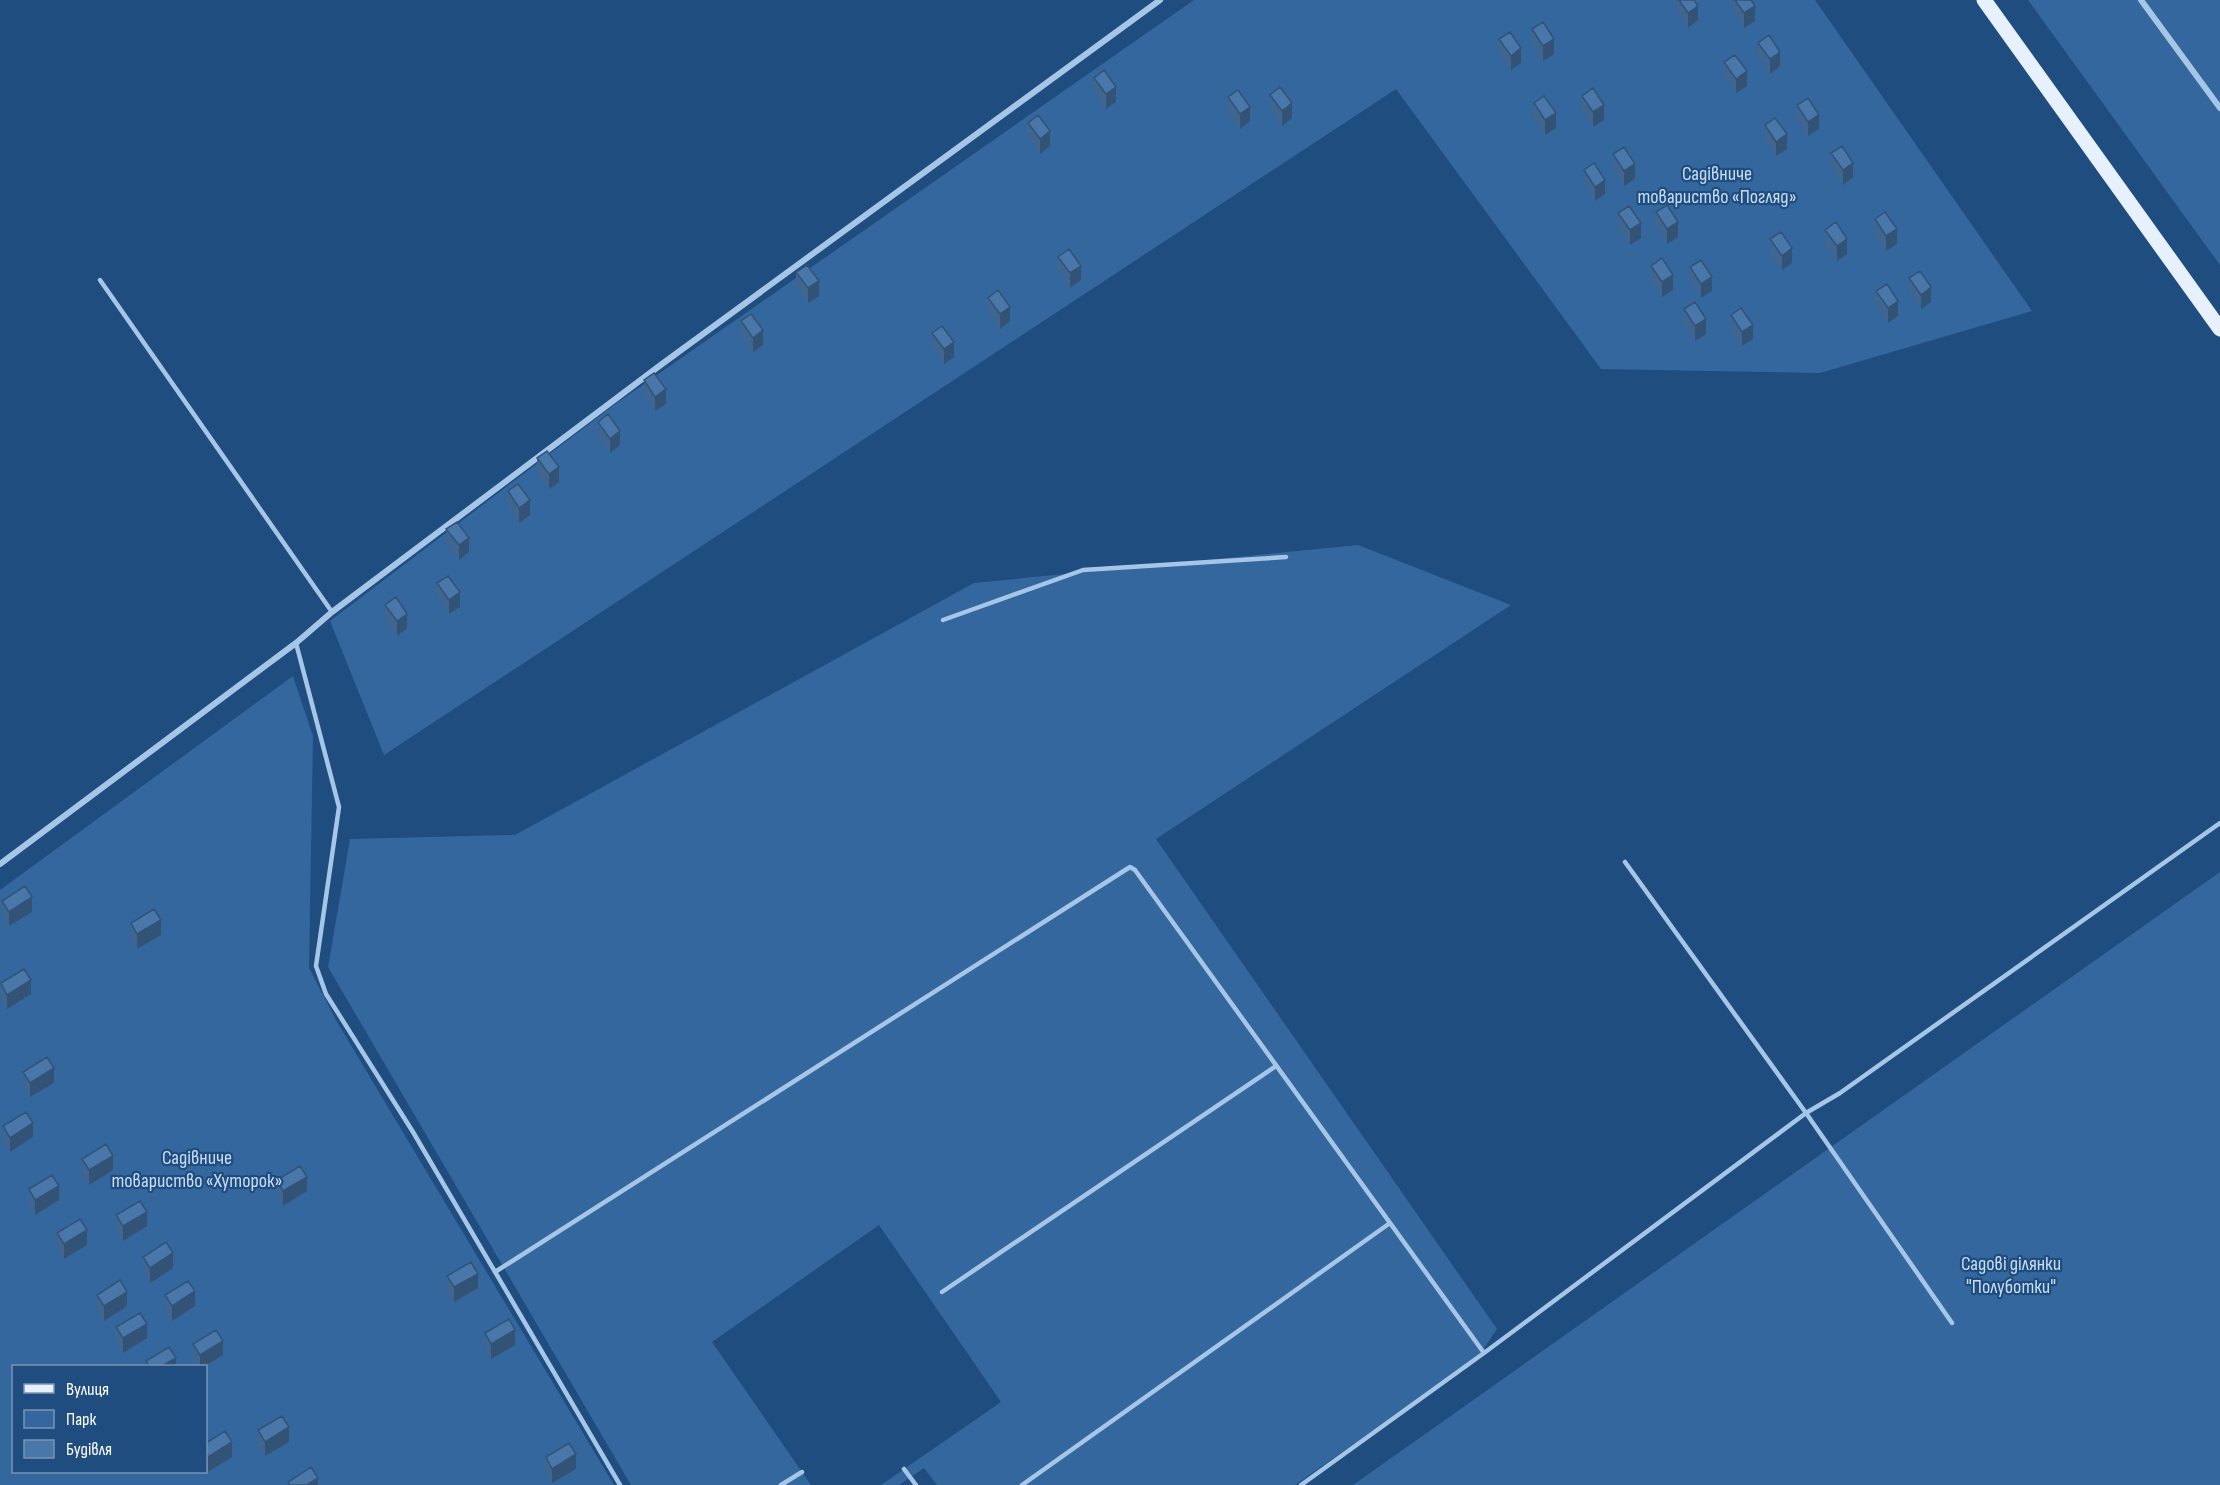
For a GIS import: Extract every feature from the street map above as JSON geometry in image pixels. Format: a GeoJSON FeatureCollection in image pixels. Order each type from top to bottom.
{"type":"FeatureCollection","features":[{"type":"Feature","properties":{"kind":"main road"},"geometry":{"type":"LineString","coordinates":[[1990,2],[2220,329]]}},
{"type":"Feature","properties":{"kind":"street"},"geometry":{"type":"LineString","coordinates":[[0,864],[296,643],[332,612],[662,364],[1160,0]]}},
{"type":"Feature","properties":{"kind":"street"},"geometry":{"type":"LineString","coordinates":[[2141,0],[2220,108]]}},
{"type":"Feature","properties":{"kind":"lane"},"geometry":{"type":"LineString","coordinates":[[100,280],[332,612]]}},
{"type":"Feature","properties":{"kind":"lane"},"geometry":{"type":"LineString","coordinates":[[943,620],[1083,570],[1286,557]]}},
{"type":"Feature","properties":{"kind":"lane"},"geometry":{"type":"LineString","coordinates":[[296,643],[339,807],[315,966],[326,994],[413,1132],[620,1485]]}},
{"type":"Feature","properties":{"kind":"lane"},"geometry":{"type":"LineString","coordinates":[[1301,1485],[1484,1353],[1806,1113],[1840,1093],[2220,823]]}},
{"type":"Feature","properties":{"kind":"lane"},"geometry":{"type":"LineString","coordinates":[[1625,862],[1806,1113],[1952,1323]]}},
{"type":"Feature","properties":{"kind":"lane"},"geometry":{"type":"LineString","coordinates":[[495,1272],[1130,867],[1135,870],[1484,1353]]}},
{"type":"Feature","properties":{"kind":"lane"},"geometry":{"type":"LineString","coordinates":[[942,1292],[1276,1066]]}},
{"type":"Feature","properties":{"kind":"lane"},"geometry":{"type":"LineString","coordinates":[[1022,1485],[1390,1223]]}},
{"type":"Feature","properties":{"kind":"lane"},"geometry":{"type":"LineString","coordinates":[[904,1469],[916,1485]]}},
{"type":"Feature","properties":{"kind":"lane"},"geometry":{"type":"LineString","coordinates":[[781,1485],[802,1472]]}},
{"type":"Feature","properties":{"kind":"green space","name":"Садівниче товариство «Погляд»"},"geometry":{"type":"Polygon","coordinates":[[[1194,0],[1815,0],[2032,311],[1820,373],[1601,369],[1396,89],[384,755],[330,621],[614,405],[1194,0]]]}},
{"type":"Feature","properties":{"kind":"green space"},"geometry":{"type":"Polygon","coordinates":[[[2028,0],[2220,0],[2220,265],[2028,0]]]}},
{"type":"Feature","properties":{"kind":"green space"},"geometry":{"type":"Polygon","coordinates":[[[1358,545],[1511,605],[1156,839],[1497,1329],[1478,1357],[1295,1485],[937,1485],[924,1468],[899,1485],[881,1485],[1001,1402],[879,1225],[712,1342],[811,1485],[631,1485],[328,967],[350,839],[515,835],[974,583],[1358,545]]]}},
{"type":"Feature","properties":{"kind":"green space","name":"Садівниче товариство «Хуторок»"},"geometry":{"type":"Polygon","coordinates":[[[293,676],[313,736],[309,968],[337,1022],[614,1485],[0,1485],[0,890],[293,676]]]}},
{"type":"Feature","properties":{"kind":"green space","name":"Садові ділянки \"Полуботки\""},"geometry":{"type":"Polygon","coordinates":[[[2220,872],[2220,1485],[1353,1485],[2220,872]]]}},
{"type":"Feature","properties":{"kind":"building"},"geometry":{"type":"Polygon","coordinates":[[[1679,0],[1694,0],[1698,6],[1688,13],[1679,0]]]}},
{"type":"Feature","properties":{"kind":"building"},"geometry":{"type":"Polygon","coordinates":[[[1735,0],[1751,0],[1755,6],[1744,13],[1735,0]]]}},
{"type":"Feature","properties":{"kind":"building"},"geometry":{"type":"Polygon","coordinates":[[[1543,22],[1554,39],[1543,46],[1532,29],[1543,22]]]}},
{"type":"Feature","properties":{"kind":"building"},"geometry":{"type":"Polygon","coordinates":[[[1510,32],[1521,48],[1511,56],[1499,39],[1510,32]]]}},
{"type":"Feature","properties":{"kind":"building"},"geometry":{"type":"Polygon","coordinates":[[[1769,35],[1780,52],[1770,59],[1758,43],[1769,35]]]}},
{"type":"Feature","properties":{"kind":"building"},"geometry":{"type":"Polygon","coordinates":[[[1735,55],[1747,71],[1736,79],[1724,62],[1735,55]]]}},
{"type":"Feature","properties":{"kind":"building"},"geometry":{"type":"Polygon","coordinates":[[[1104,70],[1116,87],[1106,94],[1094,78],[1104,70]]]}},
{"type":"Feature","properties":{"kind":"building"},"geometry":{"type":"Polygon","coordinates":[[[1280,87],[1292,103],[1282,111],[1270,95],[1280,87]]]}},
{"type":"Feature","properties":{"kind":"building"},"geometry":{"type":"Polygon","coordinates":[[[1593,88],[1604,105],[1593,112],[1582,96],[1593,88]]]}},
{"type":"Feature","properties":{"kind":"building"},"geometry":{"type":"Polygon","coordinates":[[[1238,90],[1250,107],[1240,114],[1228,97],[1238,90]]]}},
{"type":"Feature","properties":{"kind":"building"},"geometry":{"type":"Polygon","coordinates":[[[1544,96],[1556,113],[1545,120],[1534,103],[1544,96]]]}},
{"type":"Feature","properties":{"kind":"building"},"geometry":{"type":"Polygon","coordinates":[[[1808,98],[1819,115],[1808,122],[1797,105],[1808,98]]]}},
{"type":"Feature","properties":{"kind":"building"},"geometry":{"type":"Polygon","coordinates":[[[1038,115],[1050,131],[1040,139],[1028,123],[1038,115]]]}},
{"type":"Feature","properties":{"kind":"building"},"geometry":{"type":"Polygon","coordinates":[[[1775,118],[1787,134],[1776,142],[1765,125],[1775,118]]]}},
{"type":"Feature","properties":{"kind":"building"},"geometry":{"type":"Polygon","coordinates":[[[1842,146],[1853,163],[1843,170],[1831,153],[1842,146]]]}},
{"type":"Feature","properties":{"kind":"building"},"geometry":{"type":"Polygon","coordinates":[[[1624,147],[1635,164],[1624,171],[1613,154],[1624,147]]]}},
{"type":"Feature","properties":{"kind":"building"},"geometry":{"type":"Polygon","coordinates":[[[1594,163],[1605,180],[1595,187],[1584,170],[1594,163]]]}},
{"type":"Feature","properties":{"kind":"building"},"geometry":{"type":"Polygon","coordinates":[[[1667,205],[1678,222],[1667,229],[1656,212],[1667,205]]]}},
{"type":"Feature","properties":{"kind":"building"},"geometry":{"type":"Polygon","coordinates":[[[1629,206],[1641,223],[1630,230],[1618,213],[1629,206]]]}},
{"type":"Feature","properties":{"kind":"building"},"geometry":{"type":"Polygon","coordinates":[[[1885,212],[1897,229],[1886,236],[1875,219],[1885,212]]]}},
{"type":"Feature","properties":{"kind":"building"},"geometry":{"type":"Polygon","coordinates":[[[1836,222],[1847,239],[1837,246],[1825,230],[1836,222]]]}},
{"type":"Feature","properties":{"kind":"building"},"geometry":{"type":"Polygon","coordinates":[[[1781,232],[1792,248],[1782,256],[1770,239],[1781,232]]]}},
{"type":"Feature","properties":{"kind":"building"},"geometry":{"type":"Polygon","coordinates":[[[1069,249],[1081,266],[1070,273],[1058,257],[1069,249]]]}},
{"type":"Feature","properties":{"kind":"building"},"geometry":{"type":"Polygon","coordinates":[[[1662,258],[1673,275],[1662,282],[1651,266],[1662,258]]]}},
{"type":"Feature","properties":{"kind":"building"},"geometry":{"type":"Polygon","coordinates":[[[1701,260],[1712,277],[1701,284],[1690,267],[1701,260]]]}},
{"type":"Feature","properties":{"kind":"building"},"geometry":{"type":"Polygon","coordinates":[[[807,265],[819,281],[808,288],[796,272],[807,265]]]}},
{"type":"Feature","properties":{"kind":"building"},"geometry":{"type":"Polygon","coordinates":[[[1920,271],[1931,287],[1921,295],[1909,278],[1920,271]]]}},
{"type":"Feature","properties":{"kind":"building"},"geometry":{"type":"Polygon","coordinates":[[[1887,284],[1898,301],[1888,308],[1876,291],[1887,284]]]}},
{"type":"Feature","properties":{"kind":"building"},"geometry":{"type":"Polygon","coordinates":[[[998,290],[1010,307],[1000,314],[988,298],[998,290]]]}},
{"type":"Feature","properties":{"kind":"building"},"geometry":{"type":"Polygon","coordinates":[[[1695,302],[1706,319],[1695,326],[1684,309],[1695,302]]]}},
{"type":"Feature","properties":{"kind":"building"},"geometry":{"type":"Polygon","coordinates":[[[1741,308],[1753,325],[1742,332],[1731,315],[1741,308]]]}},
{"type":"Feature","properties":{"kind":"building"},"geometry":{"type":"Polygon","coordinates":[[[751,314],[763,330],[753,338],[741,321],[751,314]]]}},
{"type":"Feature","properties":{"kind":"building"},"geometry":{"type":"Polygon","coordinates":[[[942,326],[954,342],[944,349],[932,333],[942,326]]]}},
{"type":"Feature","properties":{"kind":"building"},"geometry":{"type":"Polygon","coordinates":[[[654,373],[666,389],[655,397],[644,380],[654,373]]]}},
{"type":"Feature","properties":{"kind":"building"},"geometry":{"type":"Polygon","coordinates":[[[608,414],[620,431],[610,439],[598,422],[608,414]]]}},
{"type":"Feature","properties":{"kind":"building"},"geometry":{"type":"Polygon","coordinates":[[[547,451],[559,467],[549,474],[537,458],[547,451]]]}},
{"type":"Feature","properties":{"kind":"building"},"geometry":{"type":"Polygon","coordinates":[[[518,484],[530,500],[519,508],[508,491],[518,484]]]}},
{"type":"Feature","properties":{"kind":"building"},"geometry":{"type":"Polygon","coordinates":[[[457,522],[469,538],[459,545],[446,529],[457,522]]]}},
{"type":"Feature","properties":{"kind":"building"},"geometry":{"type":"Polygon","coordinates":[[[448,576],[460,592],[449,600],[437,583],[448,576]]]}},
{"type":"Feature","properties":{"kind":"building"},"geometry":{"type":"Polygon","coordinates":[[[396,597],[407,614],[397,621],[385,605],[396,597]]]}},
{"type":"Feature","properties":{"kind":"building"},"geometry":{"type":"Polygon","coordinates":[[[25,886],[32,897],[9,912],[2,901],[25,886]]]}},
{"type":"Feature","properties":{"kind":"building"},"geometry":{"type":"Polygon","coordinates":[[[154,909],[161,920],[137,934],[131,923],[154,909]]]}},
{"type":"Feature","properties":{"kind":"building"},"geometry":{"type":"Polygon","coordinates":[[[24,969],[31,980],[7,995],[1,983],[24,969]]]}},
{"type":"Feature","properties":{"kind":"building"},"geometry":{"type":"Polygon","coordinates":[[[47,1057],[54,1068],[30,1083],[23,1072],[47,1057]]]}},
{"type":"Feature","properties":{"kind":"building"},"geometry":{"type":"Polygon","coordinates":[[[26,1112],[33,1123],[10,1138],[3,1126],[26,1112]]]}},
{"type":"Feature","properties":{"kind":"building"},"geometry":{"type":"Polygon","coordinates":[[[106,1144],[113,1156],[89,1170],[82,1159],[106,1144]]]}},
{"type":"Feature","properties":{"kind":"building"},"geometry":{"type":"Polygon","coordinates":[[[300,1166],[307,1177],[283,1191],[277,1180],[300,1166]]]}},
{"type":"Feature","properties":{"kind":"building"},"geometry":{"type":"Polygon","coordinates":[[[52,1175],[59,1186],[35,1200],[29,1189],[52,1175]]]}},
{"type":"Feature","properties":{"kind":"building"},"geometry":{"type":"Polygon","coordinates":[[[140,1201],[147,1212],[123,1226],[116,1215],[140,1201]]]}},
{"type":"Feature","properties":{"kind":"building"},"geometry":{"type":"Polygon","coordinates":[[[80,1219],[87,1230],[64,1244],[57,1233],[80,1219]]]}},
{"type":"Feature","properties":{"kind":"building"},"geometry":{"type":"Polygon","coordinates":[[[166,1242],[173,1253],[150,1268],[143,1257],[166,1242]]]}},
{"type":"Feature","properties":{"kind":"building"},"geometry":{"type":"Polygon","coordinates":[[[471,1262],[478,1274],[454,1287],[447,1276],[471,1262]]]}},
{"type":"Feature","properties":{"kind":"building"},"geometry":{"type":"Polygon","coordinates":[[[120,1280],[127,1292],[104,1306],[97,1295],[120,1280]]]}},
{"type":"Feature","properties":{"kind":"building"},"geometry":{"type":"Polygon","coordinates":[[[188,1281],[195,1291],[172,1306],[165,1295],[188,1281]]]}},
{"type":"Feature","properties":{"kind":"building"},"geometry":{"type":"Polygon","coordinates":[[[140,1313],[147,1324],[123,1338],[116,1327],[140,1313]]]}},
{"type":"Feature","properties":{"kind":"building"},"geometry":{"type":"Polygon","coordinates":[[[509,1319],[515,1330],[491,1344],[485,1333],[509,1319]]]}},
{"type":"Feature","properties":{"kind":"building"},"geometry":{"type":"Polygon","coordinates":[[[216,1330],[223,1341],[200,1355],[193,1344],[216,1330]]]}},
{"type":"Feature","properties":{"kind":"building"},"geometry":{"type":"Polygon","coordinates":[[[169,1347],[176,1358],[164,1365],[148,1365],[146,1361],[169,1347]]]}},
{"type":"Feature","properties":{"kind":"building"},"geometry":{"type":"Polygon","coordinates":[[[282,1416],[289,1427],[265,1442],[258,1430],[282,1416]]]}},
{"type":"Feature","properties":{"kind":"building"},"geometry":{"type":"Polygon","coordinates":[[[225,1431],[232,1442],[208,1457],[207,1442],[225,1431]]]}},
{"type":"Feature","properties":{"kind":"building"},"geometry":{"type":"Polygon","coordinates":[[[569,1443],[576,1454],[552,1469],[546,1457],[569,1443]]]}},
{"type":"Feature","properties":{"kind":"building"},"geometry":{"type":"Polygon","coordinates":[[[311,1467],[318,1478],[307,1485],[290,1485],[288,1482],[311,1467]]]}}]}
